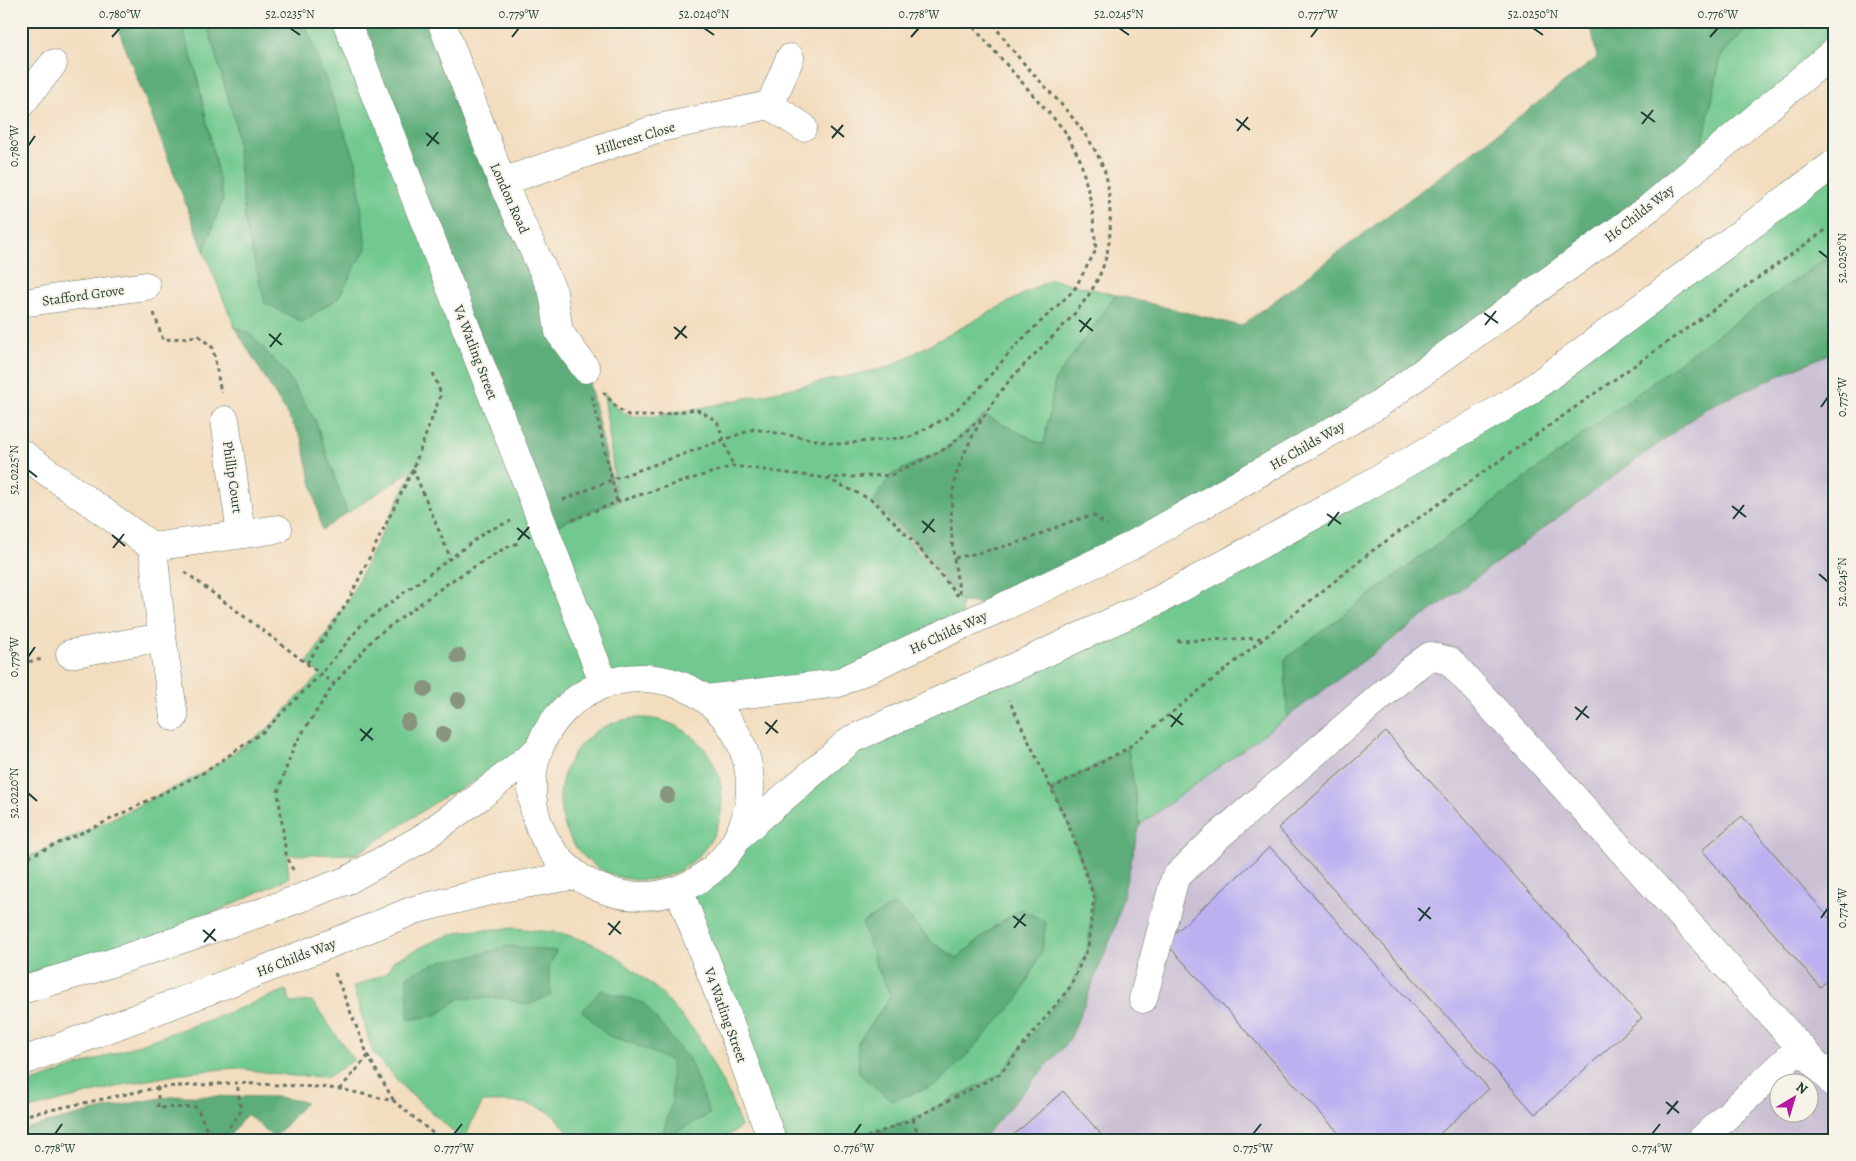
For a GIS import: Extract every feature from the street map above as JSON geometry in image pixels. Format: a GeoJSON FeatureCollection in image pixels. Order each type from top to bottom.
{"type":"FeatureCollection","features":[{"type":"Feature","properties":{"kind":"street","name":"V4 Watling Street"},"geometry":{"type":"LineString","coordinates":[[346,21],[604,684]]}},
{"type":"Feature","properties":{"kind":"street","name":"London Road"},"geometry":{"type":"LineString","coordinates":[[441,21],[502,182],[553,292],[559,332],[586,369]]}},
{"type":"Feature","properties":{"kind":"street","name":"H6 Childs Way"},"geometry":{"type":"LineString","coordinates":[[706,699],[838,682],[1130,547],[1376,406],[1649,208],[1835,51]]}},
{"type":"Feature","properties":{"kind":"street"},"geometry":{"type":"LineString","coordinates":[[790,58],[770,105],[803,127]]}},
{"type":"Feature","properties":{"kind":"street"},"geometry":{"type":"LineString","coordinates":[[21,104],[53,64]]}},
{"type":"Feature","properties":{"kind":"street","name":"Hillcrest Close"},"geometry":{"type":"LineString","coordinates":[[502,182],[659,128],[770,105]]}},
{"type":"Feature","properties":{"kind":"street"},"geometry":{"type":"LineString","coordinates":[[740,835],[749,806],[750,776],[743,747],[728,720],[706,699],[682,686],[641,678],[604,684],[582,694],[552,723],[538,750],[532,784],[536,819],[552,850],[577,876],[617,893],[644,896],[679,890],[700,879],[720,863],[740,835],[852,739],[1157,602],[1344,499],[1521,397],[1835,162]]}},
{"type":"Feature","properties":{"kind":"street","name":"Stafford Grove"},"geometry":{"type":"LineString","coordinates":[[21,303],[146,286]]}},
{"type":"Feature","properties":{"kind":"street","name":"Phillip Court"},"geometry":{"type":"LineString","coordinates":[[225,420],[241,534]]}},
{"type":"Feature","properties":{"kind":"street"},"geometry":{"type":"LineString","coordinates":[[21,453],[153,548],[278,529]]}},
{"type":"Feature","properties":{"kind":"street"},"geometry":{"type":"LineString","coordinates":[[153,548],[162,637],[174,717]]}},
{"type":"Feature","properties":{"kind":"street"},"geometry":{"type":"LineString","coordinates":[[70,654],[162,637]]}},
{"type":"Feature","properties":{"kind":"street"},"geometry":{"type":"LineString","coordinates":[[1143,999],[1175,878],[1215,839],[1411,670],[1430,656],[1450,662],[1835,1085]]}},
{"type":"Feature","properties":{"kind":"street"},"geometry":{"type":"LineString","coordinates":[[21,990],[260,913],[348,880],[421,839],[479,797],[538,750]]}},
{"type":"Feature","properties":{"kind":"street","name":"H6 Childs Way"},"geometry":{"type":"LineString","coordinates":[[21,1062],[276,965],[414,910],[502,888],[577,876]]}},
{"type":"Feature","properties":{"kind":"street","name":"V4 Watling Street"},"geometry":{"type":"LineString","coordinates":[[679,890],[727,1015],[768,1132]]}},
{"type":"Feature","properties":{"kind":"street"},"geometry":{"type":"LineString","coordinates":[[1701,1140],[1801,1047]]}},
{"type":"Feature","properties":{"kind":"path"},"geometry":{"type":"LineString","coordinates":[[558,502],[611,480],[754,429],[839,444],[910,437],[948,417],[977,391],[1015,346],[1074,290],[1096,250],[1092,206],[1080,159],[1064,130],[968,21]]}},
{"type":"Feature","properties":{"kind":"path"},"geometry":{"type":"LineString","coordinates":[[826,478],[874,501],[919,548],[962,602],[950,512],[959,466],[984,415],[1009,381],[1087,300],[1099,278],[1107,253],[1111,230],[1104,168],[1086,134],[1060,102],[1020,60],[991,21]]}},
{"type":"Feature","properties":{"kind":"path"},"geometry":{"type":"LineString","coordinates":[[1051,789],[1128,748],[1262,638],[1380,545],[1835,225]]}},
{"type":"Feature","properties":{"kind":"path"},"geometry":{"type":"LineString","coordinates":[[146,286],[162,340],[199,336],[213,348],[225,420]]}},
{"type":"Feature","properties":{"kind":"path"},"geometry":{"type":"LineString","coordinates":[[586,369],[617,408],[630,416],[654,416],[696,409],[717,421],[733,466]]}},
{"type":"Feature","properties":{"kind":"path"},"geometry":{"type":"LineString","coordinates":[[586,369],[617,502]]}},
{"type":"Feature","properties":{"kind":"path"},"geometry":{"type":"LineString","coordinates":[[307,663],[348,601],[413,469],[441,394],[432,370]]}},
{"type":"Feature","properties":{"kind":"path"},"geometry":{"type":"LineString","coordinates":[[565,523],[617,502],[733,466],[826,478],[891,475],[947,448],[984,415]]}},
{"type":"Feature","properties":{"kind":"path"},"geometry":{"type":"LineString","coordinates":[[413,469],[450,557]]}},
{"type":"Feature","properties":{"kind":"path"},"geometry":{"type":"LineString","coordinates":[[955,558],[996,549],[1032,538],[1074,519],[1094,516],[1106,523],[1111,530]]}},
{"type":"Feature","properties":{"kind":"path"},"geometry":{"type":"LineString","coordinates":[[21,860],[99,825],[205,772],[264,731],[321,674],[362,624],[487,531],[513,520]]}},
{"type":"Feature","properties":{"kind":"path"},"geometry":{"type":"LineString","coordinates":[[294,873],[286,854],[278,792],[294,746],[334,684],[375,637],[451,581],[505,548],[522,541]]}},
{"type":"Feature","properties":{"kind":"path"},"geometry":{"type":"LineString","coordinates":[[153,548],[334,684]]}},
{"type":"Feature","properties":{"kind":"path"},"geometry":{"type":"LineString","coordinates":[[1177,641],[1262,638]]}},
{"type":"Feature","properties":{"kind":"path"},"geometry":{"type":"LineString","coordinates":[[859,1140],[913,1119],[1000,1074],[1070,987],[1088,947],[1094,897],[1069,826],[1006,694]]}},
{"type":"Feature","properties":{"kind":"path"},"geometry":{"type":"LineString","coordinates":[[331,964],[368,1056],[394,1101],[441,1140]]}},
{"type":"Feature","properties":{"kind":"path"},"geometry":{"type":"LineString","coordinates":[[340,1089],[368,1056]]}},
{"type":"Feature","properties":{"kind":"path"},"geometry":{"type":"LineString","coordinates":[[21,1116],[158,1087],[237,1083],[340,1089],[394,1101]]}},
{"type":"Feature","properties":{"kind":"path"},"geometry":{"type":"LineString","coordinates":[[220,1140],[241,1111],[237,1083]]}},
{"type":"Feature","properties":{"kind":"path"},"geometry":{"type":"LineString","coordinates":[[158,1087],[158,1108],[197,1107],[211,1140]]}},
{"type":"Feature","properties":{"kind":"path"},"geometry":{"type":"LineString","coordinates":[[913,1119],[920,1140]]}},
{"type":"Feature","properties":{"kind":"shaded area"},"geometry":{"type":"Polygon","coordinates":[[[1835,351],[1835,1140],[981,1140],[1070,1039],[1115,928],[1140,825],[1708,407],[1835,351]]]}},
{"type":"Feature","properties":{"kind":"green space"},"geometry":{"type":"Polygon","coordinates":[[[115,21],[180,21],[196,72],[223,198],[204,251],[115,21]]]}},
{"type":"Feature","properties":{"kind":"green space"},"geometry":{"type":"Polygon","coordinates":[[[180,21],[206,21],[235,121],[246,228],[356,162],[304,21],[346,21],[591,510],[617,502],[604,393],[617,408],[630,416],[654,416],[696,409],[889,367],[1051,279],[1116,295],[1055,380],[1044,445],[984,415],[947,448],[891,475],[874,501],[962,602],[960,626],[838,683],[706,699],[682,685],[641,678],[604,684],[582,694],[552,723],[538,750],[445,796],[357,854],[287,855],[289,878],[93,969],[21,990],[21,860],[99,825],[205,772],[265,731],[320,674],[307,663],[348,601],[413,470],[347,513],[315,420],[285,372],[250,334],[235,328],[204,251],[223,198],[196,72],[180,21]]]}},
{"type":"Feature","properties":{"kind":"green space"},"geometry":{"type":"Polygon","coordinates":[[[206,21],[304,21],[356,162],[366,248],[338,298],[302,322],[265,303],[246,228],[235,121],[206,21]]]}},
{"type":"Feature","properties":{"kind":"green space"},"geometry":{"type":"Polygon","coordinates":[[[346,21],[441,21],[586,369],[617,502],[591,510],[545,531],[346,21]]]}},
{"type":"Feature","properties":{"kind":"green space"},"geometry":{"type":"Polygon","coordinates":[[[1590,21],[1755,21],[1721,56],[1698,166],[1376,406],[1005,606],[962,602],[919,548],[874,501],[891,475],[947,448],[984,415],[1044,445],[1055,380],[1116,295],[1241,326],[1597,58],[1590,21]]]}},
{"type":"Feature","properties":{"kind":"green space"},"geometry":{"type":"Polygon","coordinates":[[[1755,21],[1835,21],[1835,51],[1698,166],[1721,56],[1755,21]]]}},
{"type":"Feature","properties":{"kind":"green space"},"geometry":{"type":"Polygon","coordinates":[[[1835,158],[1835,252],[1689,355],[1285,659],[1287,717],[1140,825],[1128,749],[1051,789],[1069,826],[1094,897],[1088,947],[1070,987],[1000,1074],[913,1119],[854,1140],[774,1140],[679,890],[701,879],[720,863],[740,835],[852,739],[955,694],[1521,397],[1835,158]],[[896,904],[863,923],[877,967],[891,996],[858,1043],[859,1074],[1021,909],[995,926],[957,958],[933,943],[896,904]]]}},
{"type":"Feature","properties":{"kind":"green space"},"geometry":{"type":"Polygon","coordinates":[[[1835,252],[1835,351],[1708,407],[1287,717],[1285,659],[1689,355],[1835,252]]]}},
{"type":"Feature","properties":{"kind":"green space"},"geometry":{"type":"Polygon","coordinates":[[[235,328],[250,334],[285,372],[315,420],[347,513],[322,530],[302,439],[235,328]]]}},
{"type":"Feature","properties":{"kind":"green space"},"geometry":{"type":"Polygon","coordinates":[[[649,718],[665,721],[679,727],[699,741],[709,754],[719,775],[722,799],[719,823],[709,844],[699,857],[686,867],[665,877],[633,880],[617,877],[603,871],[589,862],[578,851],[563,823],[560,791],[563,775],[569,761],[578,747],[589,736],[617,721],[649,718]]]}},
{"type":"Feature","properties":{"kind":"green space"},"geometry":{"type":"Polygon","coordinates":[[[1128,748],[1140,825],[1115,928],[1070,1039],[981,1140],[854,1140],[913,1119],[1000,1074],[1070,987],[1088,947],[1094,897],[1069,826],[1051,789],[1128,748]]]}},
{"type":"Feature","properties":{"kind":"green space"},"geometry":{"type":"Polygon","coordinates":[[[896,904],[933,943],[957,958],[996,926],[1021,909],[1046,922],[1042,951],[1019,998],[938,1084],[892,1101],[859,1074],[858,1043],[891,996],[877,967],[862,923],[896,904]]]}},
{"type":"Feature","properties":{"kind":"green space"},"geometry":{"type":"Polygon","coordinates":[[[515,928],[561,933],[589,942],[615,955],[659,991],[697,1034],[729,1095],[741,1127],[722,1140],[577,1140],[552,1114],[541,1108],[517,1102],[483,1102],[472,1121],[465,1140],[463,1140],[405,1089],[373,1053],[353,987],[387,973],[393,961],[438,939],[463,931],[515,928]]]}},
{"type":"Feature","properties":{"kind":"green space"},"geometry":{"type":"Polygon","coordinates":[[[508,946],[556,951],[549,968],[551,995],[528,1005],[504,998],[460,998],[437,1015],[408,1020],[407,976],[442,961],[474,956],[508,946]]]}},
{"type":"Feature","properties":{"kind":"green space"},"geometry":{"type":"Polygon","coordinates":[[[286,990],[291,1003],[312,1001],[354,1060],[328,1077],[293,1076],[235,1068],[191,1072],[127,1084],[21,1111],[21,1086],[217,1017],[286,990]]]}},
{"type":"Feature","properties":{"kind":"green space"},"geometry":{"type":"Polygon","coordinates":[[[601,990],[643,1003],[690,1061],[710,1114],[661,1139],[672,1102],[671,1061],[629,1042],[608,1036],[582,1011],[601,990]]]}},
{"type":"Feature","properties":{"kind":"green space"},"geometry":{"type":"Polygon","coordinates":[[[179,1096],[277,1097],[306,1102],[274,1138],[247,1114],[226,1140],[21,1140],[21,1130],[119,1106],[179,1096]]]}},
{"type":"Feature","properties":{"kind":"building"},"geometry":{"type":"Polygon","coordinates":[[[1386,732],[1642,1018],[1535,1114],[1278,828],[1386,732]]]}},
{"type":"Feature","properties":{"kind":"building"},"geometry":{"type":"Polygon","coordinates":[[[1742,816],[1835,925],[1835,974],[1820,987],[1702,850],[1742,816]]]}},
{"type":"Feature","properties":{"kind":"building"},"geometry":{"type":"Polygon","coordinates":[[[1270,847],[1489,1089],[1433,1140],[1345,1140],[1165,942],[1270,847]]]}},
{"type":"Feature","properties":{"kind":"building"},"geometry":{"type":"Polygon","coordinates":[[[1063,1091],[1106,1140],[1008,1140],[1063,1091]]]}}]}
